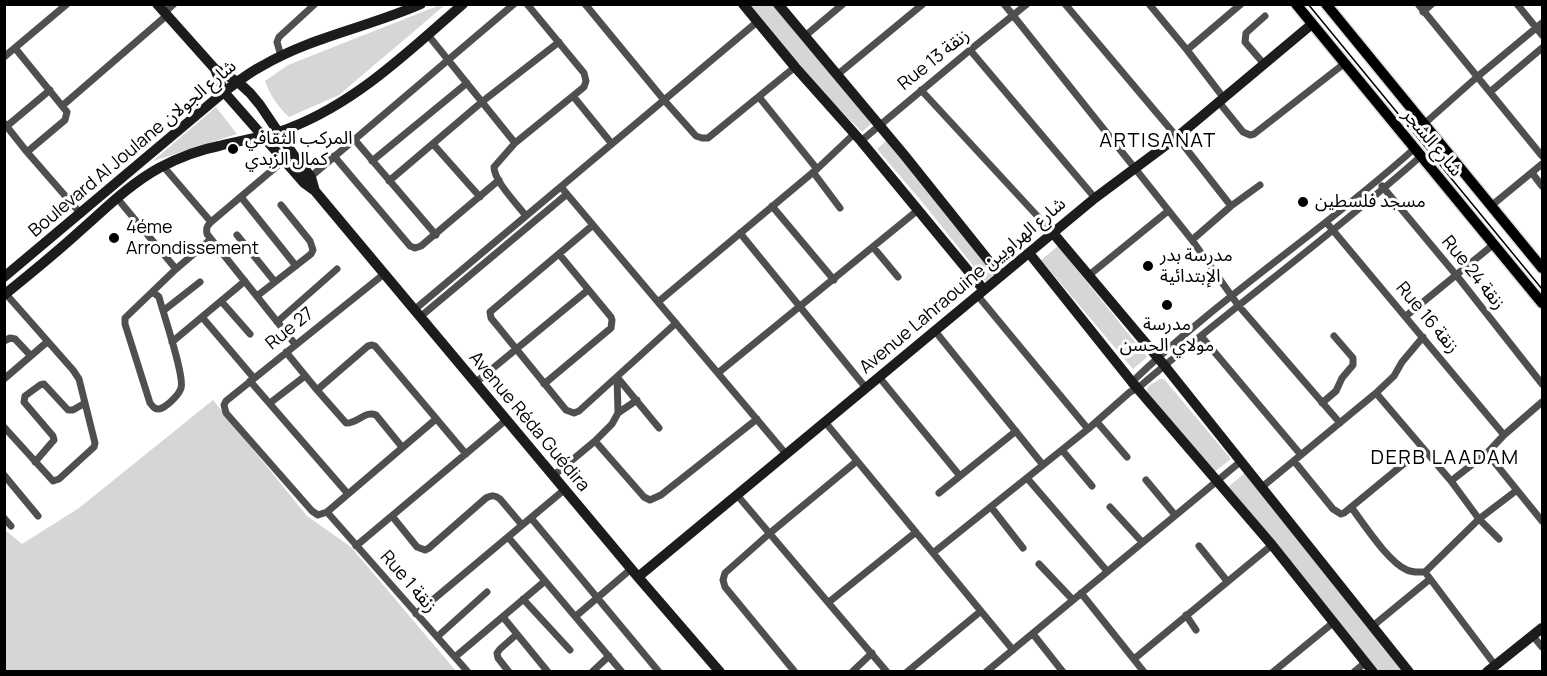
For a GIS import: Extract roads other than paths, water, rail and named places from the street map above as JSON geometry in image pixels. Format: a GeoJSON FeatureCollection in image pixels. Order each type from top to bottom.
{"type":"FeatureCollection","features":[{"type":"Feature","properties":{"kind":"main road","name":"شارع الشجر"},"geometry":{"type":"LineString","coordinates":[[1296,4],[1542,303]]}},
{"type":"Feature","properties":{"kind":"main road","name":"شارع الشجر"},"geometry":{"type":"LineString","coordinates":[[1326,4],[1542,268]]}},
{"type":"Feature","properties":{"kind":"street"},"geometry":{"type":"LineString","coordinates":[[4,57],[67,4]]}},
{"type":"Feature","properties":{"kind":"street"},"geometry":{"type":"LineString","coordinates":[[62,106],[162,11],[174,4]]}},
{"type":"Feature","properties":{"kind":"street"},"geometry":{"type":"LineString","coordinates":[[281,56],[279,37],[315,4]]}},
{"type":"Feature","properties":{"kind":"street","name":"Boulevard Al Joulane شارع الجولان"},"geometry":{"type":"LineString","coordinates":[[4,277],[224,92],[260,67],[313,42],[421,4]]}},
{"type":"Feature","properties":{"kind":"street","name":"Boulevard Al Joulane شارع الجولان"},"geometry":{"type":"LineString","coordinates":[[5,295],[142,178],[163,166],[207,148],[278,132],[319,115],[354,94],[389,68],[463,4]]}},
{"type":"Feature","properties":{"kind":"street"},"geometry":{"type":"LineString","coordinates":[[307,180],[514,4]]}},
{"type":"Feature","properties":{"kind":"street"},"geometry":{"type":"LineString","coordinates":[[526,216],[499,180],[494,167],[515,143],[584,87],[586,81],[584,73],[527,4]]}},
{"type":"Feature","properties":{"kind":"street"},"geometry":{"type":"LineString","coordinates":[[743,4],[918,210],[1088,429]]}},
{"type":"Feature","properties":{"kind":"street"},"geometry":{"type":"LineString","coordinates":[[778,4],[1001,276]]}},
{"type":"Feature","properties":{"kind":"street"},"geometry":{"type":"LineString","coordinates":[[805,36],[843,4]]}},
{"type":"Feature","properties":{"kind":"street"},"geometry":{"type":"LineString","coordinates":[[837,75],[923,4]]}},
{"type":"Feature","properties":{"kind":"street"},"geometry":{"type":"LineString","coordinates":[[1004,4],[1192,240],[1238,305],[1340,423]]}},
{"type":"Feature","properties":{"kind":"street","name":"Rue 13 زنقة"},"geometry":{"type":"LineString","coordinates":[[658,302],[815,170],[858,137],[879,125],[1027,4]]}},
{"type":"Feature","properties":{"kind":"street"},"geometry":{"type":"LineString","coordinates":[[1065,4],[1177,137],[1231,206]]}},
{"type":"Feature","properties":{"kind":"street"},"geometry":{"type":"LineString","coordinates":[[1149,4],[1187,50],[1243,132],[1250,135],[1345,63]]}},
{"type":"Feature","properties":{"kind":"street"},"geometry":{"type":"LineString","coordinates":[[1226,4],[1232,12]]}},
{"type":"Feature","properties":{"kind":"street"},"geometry":{"type":"LineString","coordinates":[[1187,50],[1241,4]]}},
{"type":"Feature","properties":{"kind":"street"},"geometry":{"type":"LineString","coordinates":[[1418,4],[1542,156]]}},
{"type":"Feature","properties":{"kind":"street"},"geometry":{"type":"LineString","coordinates":[[1423,12],[1432,4]]}},
{"type":"Feature","properties":{"kind":"street"},"geometry":{"type":"LineString","coordinates":[[1517,4],[1540,26],[1542,35]]}},
{"type":"Feature","properties":{"kind":"street"},"geometry":{"type":"LineString","coordinates":[[586,5],[664,100],[696,136],[702,138],[708,138],[795,67]]}},
{"type":"Feature","properties":{"kind":"street"},"geometry":{"type":"LineString","coordinates":[[162,11],[215,69]]}},
{"type":"Feature","properties":{"kind":"street"},"geometry":{"type":"LineString","coordinates":[[1264,64],[1245,42],[1244,37],[1265,16]]}},
{"type":"Feature","properties":{"kind":"street"},"geometry":{"type":"LineString","coordinates":[[417,313],[526,216],[757,22]]}},
{"type":"Feature","properties":{"kind":"street","name":"Avenue Lahraouine شارع الهراويين"},"geometry":{"type":"LineString","coordinates":[[635,573],[737,495],[1095,198],[1177,137],[1312,24]]}},
{"type":"Feature","properties":{"kind":"street"},"geometry":{"type":"LineString","coordinates":[[1424,124],[1540,26]]}},
{"type":"Feature","properties":{"kind":"street"},"geometry":{"type":"LineString","coordinates":[[428,35],[515,143]]}},
{"type":"Feature","properties":{"kind":"street"},"geometry":{"type":"LineString","coordinates":[[389,181],[483,101],[559,42]]}},
{"type":"Feature","properties":{"kind":"street"},"geometry":{"type":"LineString","coordinates":[[15,48],[67,112],[65,120],[27,152]]}},
{"type":"Feature","properties":{"kind":"street"},"geometry":{"type":"LineString","coordinates":[[1490,92],[1542,48]]}},
{"type":"Feature","properties":{"kind":"street"},"geometry":{"type":"LineString","coordinates":[[969,50],[1095,198]]}},
{"type":"Feature","properties":{"kind":"street","name":"Avenue Réda Guédira"},"geometry":{"type":"LineString","coordinates":[[215,69],[238,82],[260,105],[315,191],[720,672]]}},
{"type":"Feature","properties":{"kind":"street","name":"Avenue Réda Guédira"},"geometry":{"type":"LineString","coordinates":[[215,69],[224,92],[283,161],[307,180]]}},
{"type":"Feature","properties":{"kind":"street"},"geometry":{"type":"LineString","coordinates":[[372,160],[467,83]]}},
{"type":"Feature","properties":{"kind":"street"},"geometry":{"type":"LineString","coordinates":[[50,90],[6,125],[81,214]]}},
{"type":"Feature","properties":{"kind":"street"},"geometry":{"type":"LineString","coordinates":[[921,90],[1053,233],[1161,362],[1374,625],[1409,672]]}},
{"type":"Feature","properties":{"kind":"street"},"geometry":{"type":"LineString","coordinates":[[573,96],[612,144]]}},
{"type":"Feature","properties":{"kind":"street"},"geometry":{"type":"LineString","coordinates":[[759,97],[815,170],[840,208]]}},
{"type":"Feature","properties":{"kind":"street"},"geometry":{"type":"LineString","coordinates":[[354,140],[436,235]]}},
{"type":"Feature","properties":{"kind":"street"},"geometry":{"type":"LineString","coordinates":[[433,144],[480,197]]}},
{"type":"Feature","properties":{"kind":"street"},"geometry":{"type":"LineString","coordinates":[[933,553],[1097,422],[1231,295],[1418,152]]}},
{"type":"Feature","properties":{"kind":"street"},"geometry":{"type":"LineString","coordinates":[[1161,362],[1201,336],[1333,230],[1384,188],[1418,152]]}},
{"type":"Feature","properties":{"kind":"street"},"geometry":{"type":"LineString","coordinates":[[334,156],[410,246],[415,248],[436,235],[499,180]]}},
{"type":"Feature","properties":{"kind":"street"},"geometry":{"type":"LineString","coordinates":[[283,161],[207,226],[209,237],[296,344]]}},
{"type":"Feature","properties":{"kind":"street"},"geometry":{"type":"LineString","coordinates":[[1491,206],[1542,164]]}},
{"type":"Feature","properties":{"kind":"street"},"geometry":{"type":"LineString","coordinates":[[163,166],[211,222]]}},
{"type":"Feature","properties":{"kind":"street"},"geometry":{"type":"LineString","coordinates":[[1532,173],[1542,186]]}},
{"type":"Feature","properties":{"kind":"street","name":"Rue 24 زنقة"},"geometry":{"type":"LineString","coordinates":[[1378,181],[1542,384]]}},
{"type":"Feature","properties":{"kind":"street"},"geometry":{"type":"LineString","coordinates":[[1192,240],[1231,206],[1260,185]]}},
{"type":"Feature","properties":{"kind":"street"},"geometry":{"type":"LineString","coordinates":[[561,187],[786,454]]}},
{"type":"Feature","properties":{"kind":"street"},"geometry":{"type":"LineString","coordinates":[[417,313],[567,194]]}},
{"type":"Feature","properties":{"kind":"street"},"geometry":{"type":"LineString","coordinates":[[241,197],[296,266]]}},
{"type":"Feature","properties":{"kind":"street"},"geometry":{"type":"LineString","coordinates":[[117,198],[176,269]]}},
{"type":"Feature","properties":{"kind":"street"},"geometry":{"type":"LineString","coordinates":[[257,297],[311,255],[313,246],[281,205]]}},
{"type":"Feature","properties":{"kind":"street"},"geometry":{"type":"LineString","coordinates":[[772,206],[834,280]]}},
{"type":"Feature","properties":{"kind":"street"},"geometry":{"type":"LineString","coordinates":[[718,374],[918,210]]}},
{"type":"Feature","properties":{"kind":"street"},"geometry":{"type":"LineString","coordinates":[[1089,276],[1168,211]]}},
{"type":"Feature","properties":{"kind":"street","name":"Rue 16 زنقة"},"geometry":{"type":"LineString","coordinates":[[1326,222],[1504,435]]}},
{"type":"Feature","properties":{"kind":"street"},"geometry":{"type":"LineString","coordinates":[[593,225],[490,312],[491,318],[566,410],[574,413],[579,411],[676,323]]}},
{"type":"Feature","properties":{"kind":"street"},"geometry":{"type":"LineString","coordinates":[[740,233],[866,388]]}},
{"type":"Feature","properties":{"kind":"street"},"geometry":{"type":"LineString","coordinates":[[237,235],[275,282]]}},
{"type":"Feature","properties":{"kind":"street"},"geometry":{"type":"LineString","coordinates":[[153,292],[159,297],[182,380],[182,387],[176,396],[161,408],[155,409],[150,403],[125,318],[209,237]]}},
{"type":"Feature","properties":{"kind":"street"},"geometry":{"type":"LineString","coordinates":[[1406,316],[1494,244]]}},
{"type":"Feature","properties":{"kind":"street"},"geometry":{"type":"LineString","coordinates":[[873,248],[898,277]]}},
{"type":"Feature","properties":{"kind":"street"},"geometry":{"type":"LineString","coordinates":[[1029,253],[1133,388],[1272,545],[1373,672]]}},
{"type":"Feature","properties":{"kind":"street"},"geometry":{"type":"LineString","coordinates":[[544,384],[612,325],[611,316],[558,254]]}},
{"type":"Feature","properties":{"kind":"street"},"geometry":{"type":"LineString","coordinates":[[277,322],[337,269]]}},
{"type":"Feature","properties":{"kind":"street","name":"Rue 27"},"geometry":{"type":"LineString","coordinates":[[327,512],[314,514],[226,412],[224,405],[252,379],[384,274]]}},
{"type":"Feature","properties":{"kind":"street"},"geometry":{"type":"LineString","coordinates":[[172,342],[245,281]]}},
{"type":"Feature","properties":{"kind":"street"},"geometry":{"type":"LineString","coordinates":[[163,311],[200,282]]}},
{"type":"Feature","properties":{"kind":"street"},"geometry":{"type":"LineString","coordinates":[[476,383],[588,290]]}},
{"type":"Feature","properties":{"kind":"street"},"geometry":{"type":"LineString","coordinates":[[4,427],[50,479],[56,481],[94,447],[94,435],[80,380],[74,370],[5,295]]}},
{"type":"Feature","properties":{"kind":"street"},"geometry":{"type":"LineString","coordinates":[[221,301],[250,334]]}},
{"type":"Feature","properties":{"kind":"street"},"geometry":{"type":"LineString","coordinates":[[202,317],[270,403],[348,494]]}},
{"type":"Feature","properties":{"kind":"street"},"geometry":{"type":"LineString","coordinates":[[935,331],[1043,465]]}},
{"type":"Feature","properties":{"kind":"street"},"geometry":{"type":"LineString","coordinates":[[1201,336],[1301,454]]}},
{"type":"Feature","properties":{"kind":"street"},"geometry":{"type":"LineString","coordinates":[[1322,403],[1336,391],[1342,378],[1353,365],[1353,358],[1334,336]]}},
{"type":"Feature","properties":{"kind":"street"},"geometry":{"type":"LineString","coordinates":[[1262,487],[1376,393],[1394,376],[1402,362],[1423,337]]}},
{"type":"Feature","properties":{"kind":"street"},"geometry":{"type":"LineString","coordinates":[[4,340],[15,339],[31,356]]}},
{"type":"Feature","properties":{"kind":"street"},"geometry":{"type":"LineString","coordinates":[[4,379],[47,342]]}},
{"type":"Feature","properties":{"kind":"street"},"geometry":{"type":"LineString","coordinates":[[317,390],[368,346],[375,345],[466,454]]}},
{"type":"Feature","properties":{"kind":"street"},"geometry":{"type":"LineString","coordinates":[[286,352],[346,423],[352,423],[373,413],[402,447]]}},
{"type":"Feature","properties":{"kind":"street"},"geometry":{"type":"LineString","coordinates":[[270,403],[305,376]]}},
{"type":"Feature","properties":{"kind":"street"},"geometry":{"type":"LineString","coordinates":[[617,377],[659,428]]}},
{"type":"Feature","properties":{"kind":"street"},"geometry":{"type":"LineString","coordinates":[[617,377],[618,413]]}},
{"type":"Feature","properties":{"kind":"street"},"geometry":{"type":"LineString","coordinates":[[879,377],[960,476]]}},
{"type":"Feature","properties":{"kind":"street"},"geometry":{"type":"LineString","coordinates":[[35,462],[53,444],[54,440],[24,402],[25,396],[44,384],[68,410],[73,410],[85,403]]}},
{"type":"Feature","properties":{"kind":"street"},"geometry":{"type":"LineString","coordinates":[[1376,393],[1451,481],[1479,519],[1499,539]]}},
{"type":"Feature","properties":{"kind":"street"},"geometry":{"type":"LineString","coordinates":[[553,476],[595,441],[612,424],[618,413],[637,400]]}},
{"type":"Feature","properties":{"kind":"street"},"geometry":{"type":"LineString","coordinates":[[1451,481],[1486,453],[1542,402]]}},
{"type":"Feature","properties":{"kind":"street"},"geometry":{"type":"LineString","coordinates":[[327,512],[436,419]]}},
{"type":"Feature","properties":{"kind":"street"},"geometry":{"type":"LineString","coordinates":[[595,441],[644,497],[650,500],[661,495],[757,419]]}},
{"type":"Feature","properties":{"kind":"street"},"geometry":{"type":"LineString","coordinates":[[356,546],[506,420]]}},
{"type":"Feature","properties":{"kind":"street"},"geometry":{"type":"LineString","coordinates":[[825,422],[1013,650]]}},
{"type":"Feature","properties":{"kind":"street"},"geometry":{"type":"LineString","coordinates":[[1097,422],[1127,457]]}},
{"type":"Feature","properties":{"kind":"street"},"geometry":{"type":"LineString","coordinates":[[939,493],[1016,431]]}},
{"type":"Feature","properties":{"kind":"street"},"geometry":{"type":"LineString","coordinates":[[1294,461],[1333,509],[1341,514],[1423,448]]}},
{"type":"Feature","properties":{"kind":"street"},"geometry":{"type":"LineString","coordinates":[[1062,450],[1092,486]]}},
{"type":"Feature","properties":{"kind":"street"},"geometry":{"type":"LineString","coordinates":[[1486,453],[1542,521]]}},
{"type":"Feature","properties":{"kind":"street"},"geometry":{"type":"LineString","coordinates":[[795,672],[725,587],[724,573],[857,461]]}},
{"type":"Feature","properties":{"kind":"street"},"geometry":{"type":"LineString","coordinates":[[986,672],[1240,462]]}},
{"type":"Feature","properties":{"kind":"street"},"geometry":{"type":"LineString","coordinates":[[4,475],[38,516]]}},
{"type":"Feature","properties":{"kind":"street"},"geometry":{"type":"LineString","coordinates":[[1026,478],[1107,571]]}},
{"type":"Feature","properties":{"kind":"street"},"geometry":{"type":"LineString","coordinates":[[1146,480],[1175,515]]}},
{"type":"Feature","properties":{"kind":"street"},"geometry":{"type":"LineString","coordinates":[[417,614],[564,489]]}},
{"type":"Feature","properties":{"kind":"street"},"geometry":{"type":"LineString","coordinates":[[1374,625],[1428,575],[1479,519],[1517,490]]}},
{"type":"Feature","properties":{"kind":"street"},"geometry":{"type":"LineString","coordinates":[[392,516],[417,547],[425,550],[492,495],[500,499],[522,525]]}},
{"type":"Feature","properties":{"kind":"street"},"geometry":{"type":"LineString","coordinates":[[737,495],[887,672]]}},
{"type":"Feature","properties":{"kind":"street"},"geometry":{"type":"LineString","coordinates":[[1536,512],[1542,506]]}},
{"type":"Feature","properties":{"kind":"street"},"geometry":{"type":"LineString","coordinates":[[991,507],[1023,548]]}},
{"type":"Feature","properties":{"kind":"street"},"geometry":{"type":"LineString","coordinates":[[1110,507],[1142,542]]}},
{"type":"Feature","properties":{"kind":"street"},"geometry":{"type":"LineString","coordinates":[[1351,507],[1382,549],[1406,570],[1428,575],[1491,668],[1542,628]]}},
{"type":"Feature","properties":{"kind":"street","name":"Rue 1 زنقة"},"geometry":{"type":"LineString","coordinates":[[327,512],[468,672]]}},
{"type":"Feature","properties":{"kind":"street"},"geometry":{"type":"LineString","coordinates":[[4,518],[11,526]]}},
{"type":"Feature","properties":{"kind":"street"},"geometry":{"type":"LineString","coordinates":[[531,518],[659,672]]}},
{"type":"Feature","properties":{"kind":"street"},"geometry":{"type":"LineString","coordinates":[[829,602],[916,532]]}},
{"type":"Feature","properties":{"kind":"street"},"geometry":{"type":"LineString","coordinates":[[508,537],[622,672]]}},
{"type":"Feature","properties":{"kind":"street"},"geometry":{"type":"LineString","coordinates":[[1134,659],[1272,545]]}},
{"type":"Feature","properties":{"kind":"street"},"geometry":{"type":"LineString","coordinates":[[1199,546],[1227,581]]}},
{"type":"Feature","properties":{"kind":"street"},"geometry":{"type":"LineString","coordinates":[[1039,564],[1073,600]]}},
{"type":"Feature","properties":{"kind":"street"},"geometry":{"type":"LineString","coordinates":[[576,616],[597,598],[635,573]]}},
{"type":"Feature","properties":{"kind":"street"},"geometry":{"type":"LineString","coordinates":[[455,657],[545,581]]}},
{"type":"Feature","properties":{"kind":"street"},"geometry":{"type":"LineString","coordinates":[[437,636],[487,592]]}},
{"type":"Feature","properties":{"kind":"street"},"geometry":{"type":"LineString","coordinates":[[1081,593],[1144,672]]}},
{"type":"Feature","properties":{"kind":"street"},"geometry":{"type":"LineString","coordinates":[[523,599],[570,650]]}},
{"type":"Feature","properties":{"kind":"street"},"geometry":{"type":"LineString","coordinates":[[907,672],[981,611]]}},
{"type":"Feature","properties":{"kind":"street"},"geometry":{"type":"LineString","coordinates":[[1186,615],[1196,630]]}},
{"type":"Feature","properties":{"kind":"street"},"geometry":{"type":"LineString","coordinates":[[502,617],[548,672]]}},
{"type":"Feature","properties":{"kind":"street"},"geometry":{"type":"LineString","coordinates":[[1273,672],[1334,622]]}},
{"type":"Feature","properties":{"kind":"street"},"geometry":{"type":"LineString","coordinates":[[509,672],[498,658],[497,653],[517,634]]}},
{"type":"Feature","properties":{"kind":"street"},"geometry":{"type":"LineString","coordinates":[[1033,634],[1063,672]]}},
{"type":"Feature","properties":{"kind":"street"},"geometry":{"type":"LineString","coordinates":[[1533,636],[1542,647]]}},
{"type":"Feature","properties":{"kind":"street"},"geometry":{"type":"LineString","coordinates":[[852,672],[873,653]]}},
{"type":"Feature","properties":{"kind":"street"},"geometry":{"type":"LineString","coordinates":[[592,672],[609,656]]}},
{"type":"Feature","properties":{"kind":"street"},"geometry":{"type":"LineString","coordinates":[[1354,672],[1366,662]]}},
{"type":"Feature","properties":{"kind":"tram line"},"geometry":{"type":"LineString","coordinates":[[1308,4],[1542,289]]}},
{"type":"Feature","properties":{"kind":"place","name":"المركب الثقافي كمال الزبدي"},"geometry":{"type":"Point","coordinates":[233,149]}},
{"type":"Feature","properties":{"kind":"place","name":"مسجد فلسطين"},"geometry":{"type":"Point","coordinates":[1303,202]}},
{"type":"Feature","properties":{"kind":"place","name":"4éme Arrondissement"},"geometry":{"type":"Point","coordinates":[114,238]}},
{"type":"Feature","properties":{"kind":"place","name":"مدرسة بدر الإبتدائية"},"geometry":{"type":"Point","coordinates":[1148,266]}},
{"type":"Feature","properties":{"kind":"place","name":"مدرسة مولاي الحسن"},"geometry":{"type":"Point","coordinates":[1167,305]}},
{"type":"Feature","properties":{"kind":"district","name":"ARTISANAT"},"geometry":{"type":"Point","coordinates":[1158,141]}},
{"type":"Feature","properties":{"kind":"district","name":"DERB LAADAM"},"geometry":{"type":"Point","coordinates":[1445,458]}}]}
